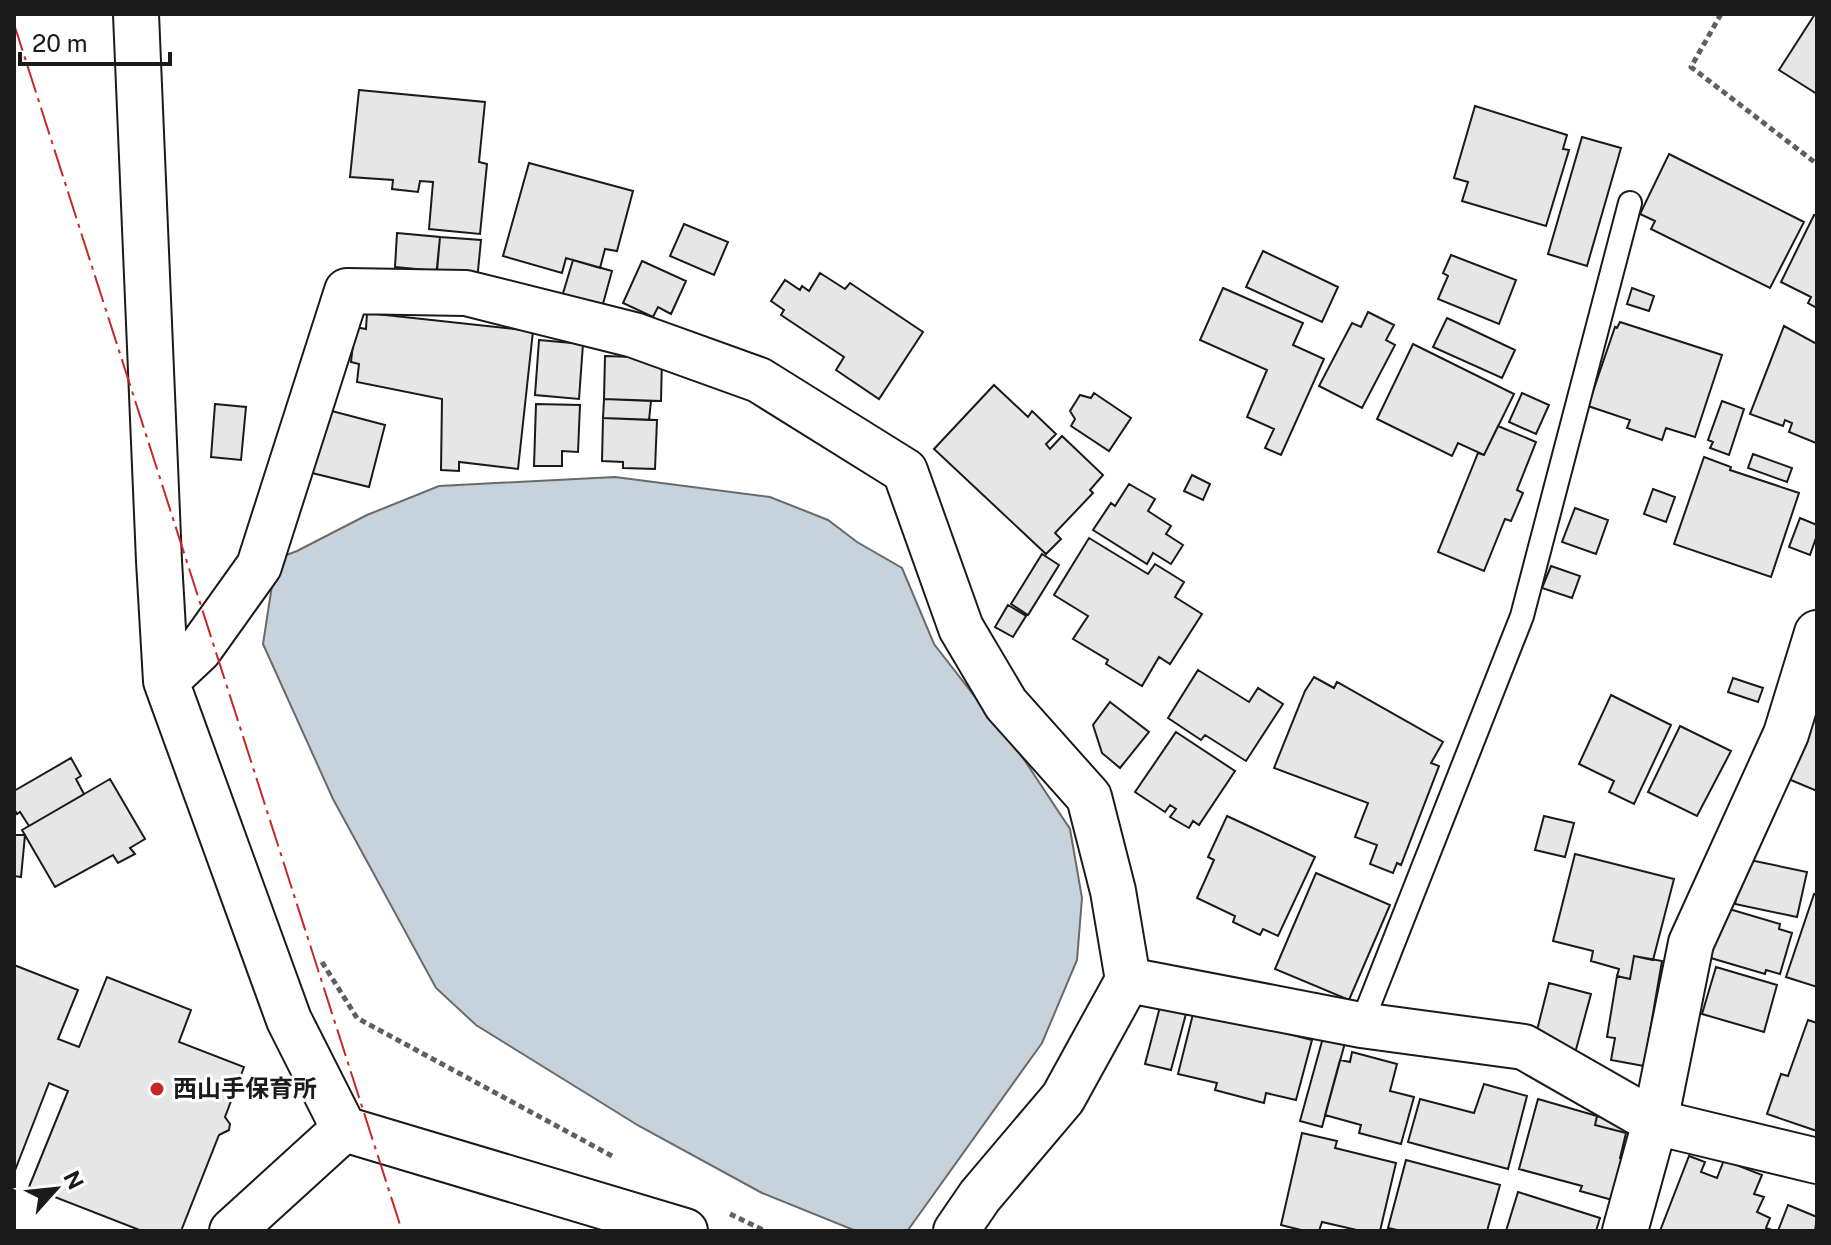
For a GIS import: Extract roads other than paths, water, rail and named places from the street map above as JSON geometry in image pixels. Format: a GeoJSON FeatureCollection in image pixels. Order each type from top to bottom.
{"type":"FeatureCollection","features":[{"type":"Feature","properties":{"kind":"street"},"geometry":{"type":"LineString","coordinates":[[136,14],[166,681],[289,1020],[344,1129],[685,1231]]}},
{"type":"Feature","properties":{"kind":"street"},"geometry":{"type":"LineString","coordinates":[[166,681],[199,650],[259,566],[347,291],[466,293],[634,335],[759,380],[905,471],[961,628],[1006,704],[1089,797],[1113,891],[1128,980],[1063,1098],[980,1196],[956,1231]]}},
{"type":"Feature","properties":{"kind":"street"},"geometry":{"type":"LineString","coordinates":[[1625,1231],[1655,1122],[1691,943],[1786,734],[1817,633]]}},
{"type":"Feature","properties":{"kind":"street"},"geometry":{"type":"LineString","coordinates":[[1128,980],[1361,1025],[1524,1047],[1655,1122],[1817,1161]]}},
{"type":"Feature","properties":{"kind":"street"},"geometry":{"type":"LineString","coordinates":[[232,1231],[344,1129]]}},
{"type":"Feature","properties":{"kind":"lane"},"geometry":{"type":"LineString","coordinates":[[1361,1025],[1522,616],[1630,203]]}},
{"type":"Feature","properties":{"kind":"place","name":"西山手保育所"},"geometry":{"type":"Point","coordinates":[157,1089]}}]}
